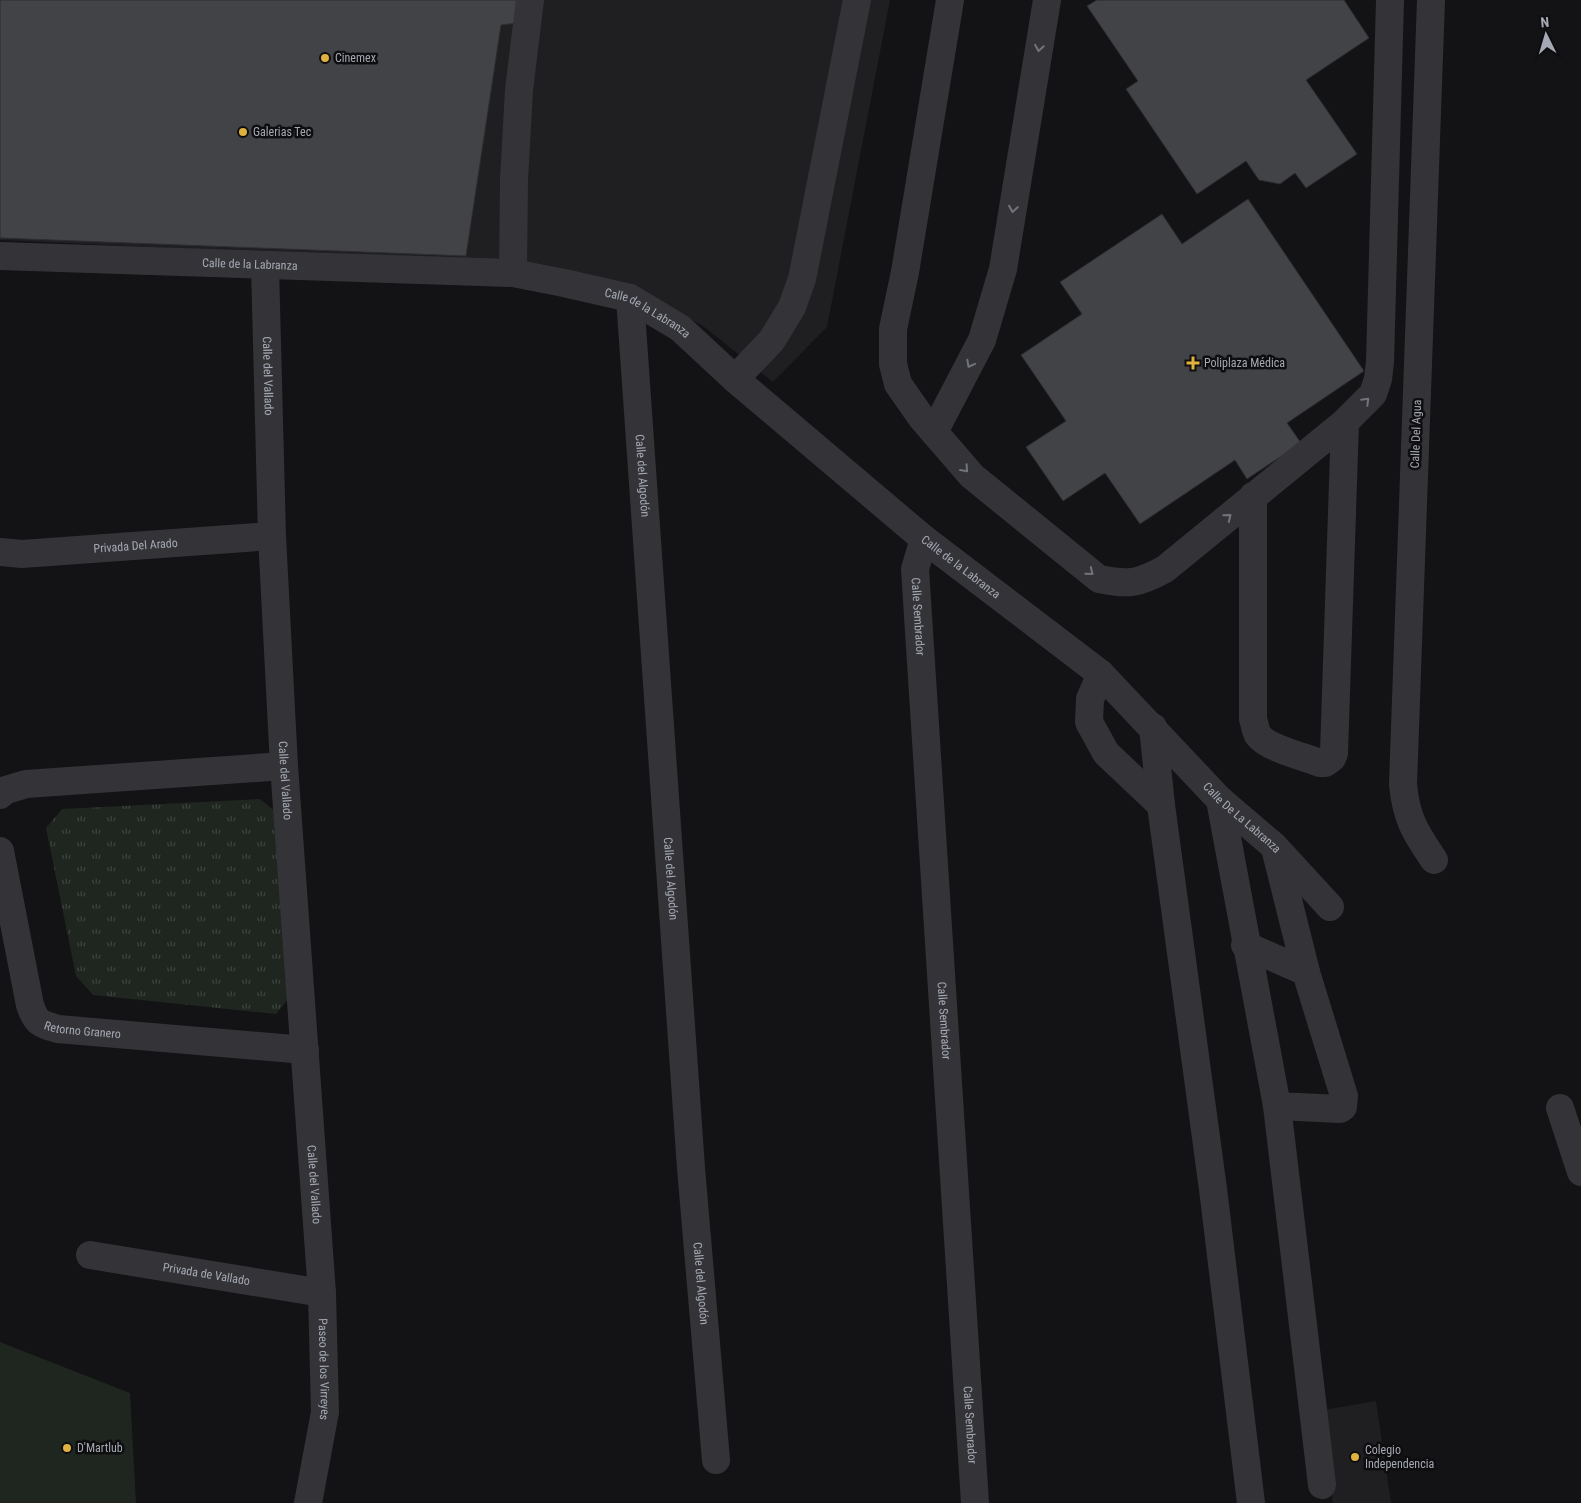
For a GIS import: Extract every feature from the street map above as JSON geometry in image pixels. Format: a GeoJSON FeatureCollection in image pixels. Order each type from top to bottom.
{"type":"FeatureCollection","features":[{"type":"Feature","properties":{"kind":"street"},"geometry":{"type":"LineString","coordinates":[[512,274],[518,99],[530,0]]}},
{"type":"Feature","properties":{"kind":"street"},"geometry":{"type":"LineString","coordinates":[[735,378],[772,340],[792,307],[802,279],[857,0]]}},
{"type":"Feature","properties":{"kind":"street"},"geometry":{"type":"LineString","coordinates":[[950,0],[894,329],[893,364],[898,384],[908,400],[972,476],[1099,579],[1119,583],[1145,580],[1165,569],[1345,422],[1373,394],[1378,379],[1380,362],[1390,0]]}},
{"type":"Feature","properties":{"kind":"street"},"geometry":{"type":"LineString","coordinates":[[934,432],[982,340],[1003,269],[1047,0]]}},
{"type":"Feature","properties":{"kind":"street","name":"Calle Del Agua"},"geometry":{"type":"LineString","coordinates":[[1431,0],[1403,784],[1405,802],[1416,835],[1434,860]]}},
{"type":"Feature","properties":{"kind":"street","name":"Calle de la Labranza"},"geometry":{"type":"LineString","coordinates":[[0,256],[512,274],[564,283],[630,298],[680,328],[735,378],[924,539],[1101,674],[1153,728]]}},
{"type":"Feature","properties":{"kind":"street","name":"Calle del Vallado"},"geometry":{"type":"LineString","coordinates":[[265,266],[272,536],[284,766],[322,1293]]}},
{"type":"Feature","properties":{"kind":"street","name":"Calle del Algodón"},"geometry":{"type":"LineString","coordinates":[[630,298],[691,1168],[716,1460]]}},
{"type":"Feature","properties":{"kind":"street"},"geometry":{"type":"LineString","coordinates":[[1254,496],[1254,719],[1256,729],[1259,736],[1268,744],[1320,763],[1325,763],[1332,758],[1334,753],[1345,422]]}},
{"type":"Feature","properties":{"kind":"street","name":"Privada Del Arado"},"geometry":{"type":"LineString","coordinates":[[0,552],[22,554],[272,536]]}},
{"type":"Feature","properties":{"kind":"street","name":"Calle Sembrador"},"geometry":{"type":"LineString","coordinates":[[924,539],[915,569],[975,1503]]}},
{"type":"Feature","properties":{"kind":"street"},"geometry":{"type":"LineString","coordinates":[[1101,674],[1090,699],[1089,722],[1106,753],[1161,805]]}},
{"type":"Feature","properties":{"kind":"street"},"geometry":{"type":"LineString","coordinates":[[1153,728],[1161,805],[1212,1179],[1251,1503]]}},
{"type":"Feature","properties":{"kind":"street","name":"Calle De La Labranza"},"geometry":{"type":"LineString","coordinates":[[1153,728],[1220,800],[1274,846],[1330,907]]}},
{"type":"Feature","properties":{"kind":"street"},"geometry":{"type":"LineString","coordinates":[[0,796],[6,790],[26,784],[284,766]]}},
{"type":"Feature","properties":{"kind":"street"},"geometry":{"type":"LineString","coordinates":[[1220,800],[1245,944],[1277,1106],[1322,1485]]}},
{"type":"Feature","properties":{"kind":"street"},"geometry":{"type":"LineString","coordinates":[[1274,846],[1306,972],[1343,1091],[1344,1102],[1343,1107],[1340,1109],[1277,1106]]}},
{"type":"Feature","properties":{"kind":"street","name":"Retorno Granero"},"geometry":{"type":"LineString","coordinates":[[0,851],[30,1005],[34,1017],[42,1025],[58,1029],[305,1050]]}},
{"type":"Feature","properties":{"kind":"street"},"geometry":{"type":"LineString","coordinates":[[1245,944],[1306,972]]}},
{"type":"Feature","properties":{"kind":"street"},"geometry":{"type":"LineString","coordinates":[[1560,1108],[1581,1172]]}},
{"type":"Feature","properties":{"kind":"street","name":"Privada de Vallado"},"geometry":{"type":"LineString","coordinates":[[90,1256],[322,1293]]}},
{"type":"Feature","properties":{"kind":"street","name":"Paseo de los Virreyes"},"geometry":{"type":"LineString","coordinates":[[308,1503],[325,1412],[322,1293]]}},
{"type":"Feature","properties":{"kind":"shaded area"},"geometry":{"type":"Polygon","coordinates":[[[0,0],[890,0],[827,327],[773,382],[703,326],[648,297],[468,262],[0,240],[0,0]]]}},
{"type":"Feature","properties":{"kind":"shaded area","name":"Colegio Independencia"},"geometry":{"type":"Polygon","coordinates":[[[1376,1401],[1391,1503],[1333,1503],[1318,1411],[1376,1401]]]}},
{"type":"Feature","properties":{"kind":"green space"},"geometry":{"type":"Polygon","coordinates":[[[260,799],[276,812],[290,997],[276,1014],[93,995],[76,976],[46,828],[62,809],[260,799]]]}},
{"type":"Feature","properties":{"kind":"green space","name":"D'Martlub"},"geometry":{"type":"Polygon","coordinates":[[[0,1342],[130,1393],[136,1503],[0,1503],[0,1342]]]}},
{"type":"Feature","properties":{"kind":"building","name":"Galerias Tec"},"geometry":{"type":"Polygon","coordinates":[[[0,0],[518,0],[518,23],[501,25],[466,256],[0,238],[0,0]]]}},
{"type":"Feature","properties":{"kind":"building"},"geometry":{"type":"Polygon","coordinates":[[[1097,0],[1344,0],[1369,38],[1306,80],[1357,154],[1306,188],[1295,173],[1280,184],[1259,180],[1246,161],[1197,194],[1126,89],[1138,81],[1087,6],[1097,0]]]}},
{"type":"Feature","properties":{"kind":"building","name":"Poliplaza Médica"},"geometry":{"type":"Polygon","coordinates":[[[1248,199],[1364,371],[1287,423],[1301,443],[1247,479],[1235,460],[1140,524],[1105,473],[1063,501],[1026,447],[1066,421],[1021,355],[1082,314],[1060,282],[1162,214],[1182,244],[1248,199]]]}},
{"type":"Feature","properties":{"kind":"place","name":"Cinemex"},"geometry":{"type":"Point","coordinates":[325,58]}},
{"type":"Feature","properties":{"kind":"place","name":"Galerias Tec"},"geometry":{"type":"Point","coordinates":[243,132]}},
{"type":"Feature","properties":{"kind":"place","name":"Poliplaza Médica"},"geometry":{"type":"Point","coordinates":[1193,363]}},
{"type":"Feature","properties":{"kind":"place","name":"D'Martlub"},"geometry":{"type":"Point","coordinates":[67,1448]}},
{"type":"Feature","properties":{"kind":"place","name":"Colegio Independencia"},"geometry":{"type":"Point","coordinates":[1355,1457]}}]}
